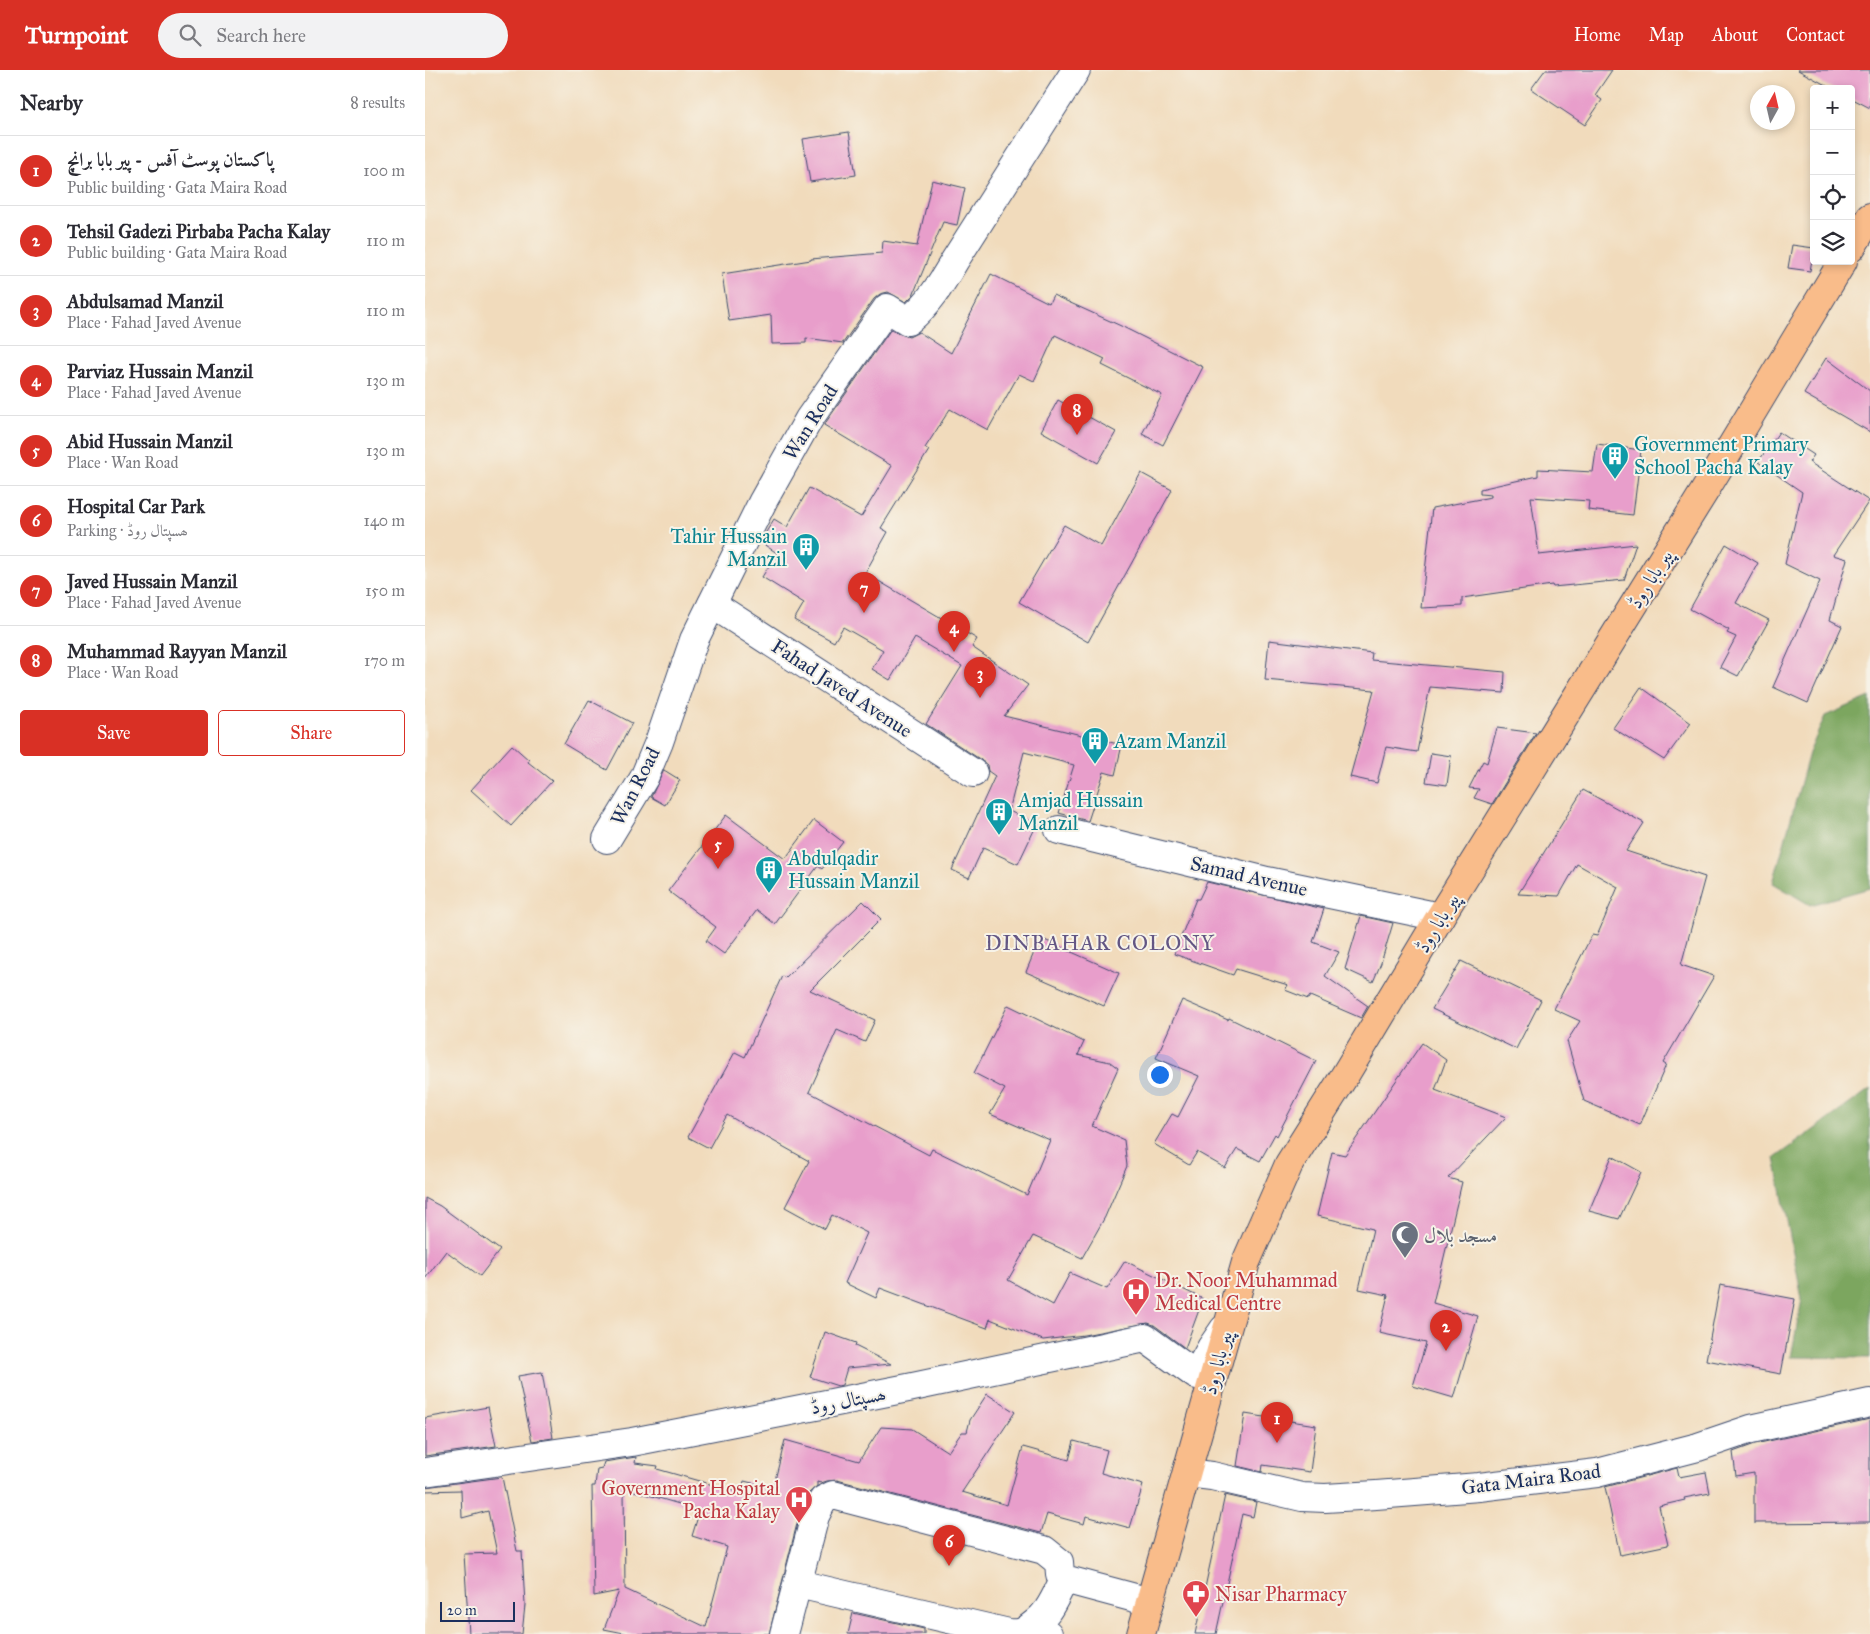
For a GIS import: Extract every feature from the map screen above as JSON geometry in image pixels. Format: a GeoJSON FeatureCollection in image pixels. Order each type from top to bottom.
{"type":"FeatureCollection","features":[{"type":"Feature","properties":{"kind":"main road"},"geometry":{"type":"LineString","coordinates":[[1855,241],[1870,217]]}},
{"type":"Feature","properties":{"kind":"main road","name":"پیر بابا روڈ"},"geometry":{"type":"LineString","coordinates":[[1141,1634],[1246,1262],[1289,1164],[1704,492],[1841,265]]}},
{"type":"Feature","properties":{"kind":"street","name":"Wan Road"},"geometry":{"type":"LineString","coordinates":[[607,839],[644,778],[659,742],[693,640],[725,575],[809,419],[887,308],[908,321],[919,312],[938,290],[960,251],[1076,70]]}},
{"type":"Feature","properties":{"kind":"street","name":"Fahad Javed Avenue"},"geometry":{"type":"LineString","coordinates":[[712,604],[973,773]]}},
{"type":"Feature","properties":{"kind":"street","name":"Samad Avenue"},"geometry":{"type":"LineString","coordinates":[[1059,830],[1267,881],[1440,917]]}},
{"type":"Feature","properties":{"kind":"street","name":"ھسپتال روڈ"},"geometry":{"type":"LineString","coordinates":[[425,1472],[631,1442],[918,1386],[1145,1338],[1196,1375],[1229,1321]]}},
{"type":"Feature","properties":{"kind":"street","name":"Gata Maira Road"},"geometry":{"type":"LineString","coordinates":[[1187,1473],[1212,1476],[1302,1497],[1376,1495],[1479,1487],[1597,1473],[1698,1447],[1751,1429],[1870,1403]]}},
{"type":"Feature","properties":{"kind":"street"},"geometry":{"type":"LineString","coordinates":[[784,1634],[815,1516],[823,1500],[833,1495],[1044,1550],[1059,1562],[1060,1574],[1065,1579],[1150,1602]]}},
{"type":"Feature","properties":{"kind":"street"},"geometry":{"type":"LineString","coordinates":[[1019,1634],[1032,1626],[1052,1606],[1065,1579]]}},
{"type":"Feature","properties":{"kind":"street"},"geometry":{"type":"LineString","coordinates":[[798,1584],[1009,1633],[1048,1634]]}},
{"type":"Feature","properties":{"kind":"green space"},"geometry":{"type":"Polygon","coordinates":[[[1870,697],[1870,888],[1810,905],[1773,883],[1809,753],[1825,716],[1870,697]]]}},
{"type":"Feature","properties":{"kind":"green space"},"geometry":{"type":"Polygon","coordinates":[[[1870,1089],[1870,1358],[1791,1357],[1802,1299],[1775,1158],[1870,1089]]]}},
{"type":"Feature","properties":{"kind":"building"},"geometry":{"type":"Polygon","coordinates":[[[1545,70],[1612,70],[1595,95],[1602,100],[1585,125],[1531,89],[1545,70]]]}},
{"type":"Feature","properties":{"kind":"building"},"geometry":{"type":"Polygon","coordinates":[[[1798,70],[1870,70],[1870,108],[1855,100],[1855,85],[1826,85],[1798,70]]]}},
{"type":"Feature","properties":{"kind":"building"},"geometry":{"type":"Polygon","coordinates":[[[849,132],[856,175],[810,182],[803,139],[849,132]]]}},
{"type":"Feature","properties":{"kind":"building"},"geometry":{"type":"Polygon","coordinates":[[[932,180],[965,188],[957,225],[943,222],[913,295],[906,302],[888,292],[880,294],[874,299],[843,343],[806,338],[806,343],[772,344],[771,315],[729,321],[722,274],[811,259],[882,253],[883,241],[917,246],[932,180]]]}},
{"type":"Feature","properties":{"kind":"building"},"geometry":{"type":"Polygon","coordinates":[[[1792,245],[1810,247],[1810,271],[1788,268],[1792,245]]]}},
{"type":"Feature","properties":{"kind":"building"},"geometry":{"type":"Polygon","coordinates":[[[991,274],[1049,303],[1053,295],[1203,367],[1163,445],[1142,434],[1162,395],[1102,365],[1105,359],[1055,335],[1034,381],[1019,374],[988,430],[950,409],[925,448],[929,450],[881,528],[888,532],[865,573],[977,639],[972,647],[1028,685],[1004,716],[1122,745],[1115,775],[1104,772],[1088,821],[1059,813],[1074,765],[1024,752],[1009,811],[1037,824],[1018,864],[983,848],[969,878],[952,870],[995,776],[988,771],[987,765],[981,760],[926,724],[962,666],[915,638],[890,680],[872,669],[883,650],[843,627],[834,642],[794,620],[804,603],[762,577],[777,553],[760,542],[774,519],[787,527],[809,488],[861,517],[892,466],[824,425],[891,329],[909,337],[919,332],[951,353],[991,274]]]}},
{"type":"Feature","properties":{"kind":"building"},"geometry":{"type":"Polygon","coordinates":[[[1826,358],[1870,391],[1870,432],[1804,394],[1826,358]]]}},
{"type":"Feature","properties":{"kind":"building"},"geometry":{"type":"Polygon","coordinates":[[[1058,400],[1116,432],[1098,463],[1041,431],[1058,400]]]}},
{"type":"Feature","properties":{"kind":"building"},"geometry":{"type":"Polygon","coordinates":[[[1779,432],[1814,455],[1809,462],[1869,501],[1833,555],[1847,559],[1830,620],[1842,626],[1808,703],[1773,687],[1820,581],[1785,564],[1802,492],[1758,462],[1779,432]]]}},
{"type":"Feature","properties":{"kind":"building"},"geometry":{"type":"Polygon","coordinates":[[[1597,444],[1641,450],[1633,515],[1588,510],[1589,501],[1531,497],[1539,555],[1636,544],[1624,580],[1553,587],[1552,585],[1462,598],[1462,606],[1421,608],[1432,508],[1491,497],[1491,495],[1480,494],[1480,489],[1538,476],[1538,469],[1593,472],[1597,444]]]}},
{"type":"Feature","properties":{"kind":"building"},"geometry":{"type":"Polygon","coordinates":[[[1141,473],[1172,490],[1088,642],[1019,602],[1064,525],[1101,546],[1141,473]]]}},
{"type":"Feature","properties":{"kind":"building"},"geometry":{"type":"Polygon","coordinates":[[[1726,544],[1758,563],[1736,603],[1769,620],[1738,676],[1720,667],[1736,637],[1727,633],[1729,630],[1690,609],[1726,544]]]}},
{"type":"Feature","properties":{"kind":"building"},"geometry":{"type":"Polygon","coordinates":[[[1269,640],[1372,653],[1371,660],[1505,672],[1504,693],[1430,687],[1417,752],[1386,747],[1377,783],[1350,777],[1374,690],[1265,680],[1269,640]]]}},
{"type":"Feature","properties":{"kind":"building"},"geometry":{"type":"Polygon","coordinates":[[[1641,687],[1691,723],[1664,760],[1613,728],[1641,687]]]}},
{"type":"Feature","properties":{"kind":"building"},"geometry":{"type":"Polygon","coordinates":[[[589,700],[632,723],[607,770],[564,744],[589,700]]]}},
{"type":"Feature","properties":{"kind":"building"},"geometry":{"type":"Polygon","coordinates":[[[1497,728],[1536,733],[1492,804],[1474,798],[1479,789],[1469,788],[1483,761],[1487,763],[1497,728]]]}},
{"type":"Feature","properties":{"kind":"building"},"geometry":{"type":"Polygon","coordinates":[[[512,745],[529,760],[528,762],[552,781],[511,826],[471,790],[512,745]]]}},
{"type":"Feature","properties":{"kind":"building"},"geometry":{"type":"Polygon","coordinates":[[[1431,753],[1451,756],[1447,785],[1426,782],[1431,753]]]}},
{"type":"Feature","properties":{"kind":"building"},"geometry":{"type":"Polygon","coordinates":[[[664,770],[680,780],[665,805],[651,797],[664,770]]]}},
{"type":"Feature","properties":{"kind":"building"},"geometry":{"type":"Polygon","coordinates":[[[1583,790],[1644,823],[1626,851],[1705,877],[1681,965],[1714,976],[1663,1063],[1666,1065],[1640,1125],[1584,1101],[1567,1041],[1580,1021],[1554,1009],[1592,935],[1597,936],[1618,887],[1577,864],[1559,896],[1518,894],[1583,790]]]}},
{"type":"Feature","properties":{"kind":"building"},"geometry":{"type":"Polygon","coordinates":[[[726,815],[785,859],[814,820],[843,842],[822,869],[818,866],[775,924],[757,910],[724,954],[706,941],[716,927],[668,891],[726,815]]]}},
{"type":"Feature","properties":{"kind":"building"},"geometry":{"type":"Polygon","coordinates":[[[1207,882],[1324,909],[1313,942],[1339,952],[1325,976],[1368,1006],[1361,1018],[1310,996],[1308,999],[1285,990],[1288,985],[1236,969],[1233,975],[1174,954],[1196,899],[1199,899],[1207,882]]]}},
{"type":"Feature","properties":{"kind":"building"},"geometry":{"type":"Polygon","coordinates":[[[863,901],[881,919],[810,990],[875,1020],[865,1042],[837,1030],[809,1092],[929,1155],[932,1149],[1027,1195],[1050,1140],[990,1114],[1005,1089],[974,1073],[1008,1005],[1084,1042],[1078,1055],[1110,1062],[1118,1068],[1092,1126],[1124,1140],[1127,1166],[1105,1217],[1082,1258],[1033,1236],[1008,1280],[1053,1305],[1070,1273],[1107,1289],[1125,1261],[1203,1299],[1185,1348],[1154,1325],[1148,1323],[1084,1335],[1043,1340],[990,1319],[987,1328],[880,1288],[876,1298],[845,1283],[867,1233],[832,1215],[825,1229],[785,1207],[809,1161],[727,1115],[709,1148],[688,1137],[735,1052],[745,1057],[782,976],[785,978],[863,901]]]}},
{"type":"Feature","properties":{"kind":"building"},"geometry":{"type":"Polygon","coordinates":[[[1361,916],[1393,923],[1373,982],[1345,969],[1361,916]]]}},
{"type":"Feature","properties":{"kind":"building"},"geometry":{"type":"Polygon","coordinates":[[[1040,938],[1119,973],[1104,1006],[1026,972],[1040,938]]]}},
{"type":"Feature","properties":{"kind":"building"},"geometry":{"type":"Polygon","coordinates":[[[1461,961],[1541,1000],[1516,1049],[1432,1009],[1461,961]]]}},
{"type":"Feature","properties":{"kind":"building"},"geometry":{"type":"Polygon","coordinates":[[[1182,1000],[1228,1020],[1229,1018],[1316,1061],[1277,1136],[1275,1134],[1260,1161],[1237,1149],[1225,1168],[1197,1152],[1189,1165],[1154,1144],[1172,1114],[1178,1117],[1199,1076],[1156,1058],[1182,1000]]]}},
{"type":"Feature","properties":{"kind":"building"},"geometry":{"type":"Polygon","coordinates":[[[1422,1043],[1446,1060],[1435,1090],[1506,1117],[1448,1178],[1462,1182],[1433,1303],[1478,1316],[1454,1398],[1413,1386],[1426,1343],[1379,1333],[1388,1295],[1359,1289],[1373,1229],[1317,1216],[1332,1152],[1345,1155],[1422,1043]]]}},
{"type":"Feature","properties":{"kind":"building"},"geometry":{"type":"Polygon","coordinates":[[[1612,1156],[1641,1172],[1619,1219],[1589,1211],[1612,1156]]]}},
{"type":"Feature","properties":{"kind":"building"},"geometry":{"type":"Polygon","coordinates":[[[425,1198],[440,1206],[500,1250],[480,1276],[446,1251],[425,1279],[425,1198]]]}},
{"type":"Feature","properties":{"kind":"building"},"geometry":{"type":"Polygon","coordinates":[[[1720,1285],[1795,1299],[1781,1374],[1706,1360],[1720,1285]]]}},
{"type":"Feature","properties":{"kind":"building"},"geometry":{"type":"Polygon","coordinates":[[[825,1332],[856,1343],[855,1346],[891,1364],[847,1368],[842,1385],[838,1386],[810,1377],[825,1332]]]}},
{"type":"Feature","properties":{"kind":"building"},"geometry":{"type":"Polygon","coordinates":[[[542,1372],[553,1438],[532,1441],[518,1376],[542,1372]]]}},
{"type":"Feature","properties":{"kind":"building"},"geometry":{"type":"Polygon","coordinates":[[[987,1394],[1015,1412],[962,1492],[1007,1505],[1023,1447],[1069,1460],[1074,1441],[1107,1450],[1101,1473],[1143,1485],[1130,1528],[1086,1516],[1084,1524],[1047,1514],[1041,1533],[837,1480],[817,1482],[817,1486],[809,1493],[800,1512],[769,1634],[629,1634],[604,1629],[619,1591],[594,1596],[592,1486],[595,1486],[597,1469],[602,1468],[604,1462],[636,1457],[635,1463],[658,1466],[657,1469],[741,1493],[744,1481],[773,1488],[785,1440],[859,1461],[881,1427],[912,1429],[948,1452],[962,1432],[967,1432],[970,1420],[987,1394]],[[624,1488],[625,1589],[706,1627],[727,1547],[692,1536],[700,1510],[624,1488]]]}},
{"type":"Feature","properties":{"kind":"building"},"geometry":{"type":"Polygon","coordinates":[[[488,1407],[496,1446],[425,1456],[425,1418],[488,1407]]]}},
{"type":"Feature","properties":{"kind":"building"},"geometry":{"type":"Polygon","coordinates":[[[1245,1414],[1316,1425],[1310,1472],[1263,1465],[1262,1472],[1237,1466],[1245,1414]]]}},
{"type":"Feature","properties":{"kind":"building"},"geometry":{"type":"Polygon","coordinates":[[[1870,1419],[1870,1522],[1754,1523],[1754,1473],[1736,1476],[1733,1452],[1755,1444],[1870,1419]]]}},
{"type":"Feature","properties":{"kind":"building"},"geometry":{"type":"Polygon","coordinates":[[[1677,1468],[1679,1477],[1706,1472],[1710,1493],[1684,1498],[1685,1500],[1659,1506],[1668,1545],[1620,1555],[1605,1487],[1677,1468]]]}},
{"type":"Feature","properties":{"kind":"building"},"geometry":{"type":"Polygon","coordinates":[[[502,1477],[517,1551],[522,1551],[525,1605],[522,1634],[469,1634],[464,1554],[497,1553],[488,1511],[462,1518],[461,1490],[425,1491],[425,1487],[502,1477]]]}},
{"type":"Feature","properties":{"kind":"building"},"geometry":{"type":"Polygon","coordinates":[[[1225,1495],[1256,1502],[1253,1517],[1242,1514],[1216,1634],[1195,1634],[1225,1495]]]}},
{"type":"Feature","properties":{"kind":"building"},"geometry":{"type":"Polygon","coordinates":[[[853,1613],[924,1629],[924,1634],[848,1634],[853,1613]]]}},
{"type":"Feature","properties":{"kind":"place","name":"Muhammad Rayyan Manzil"},"geometry":{"type":"Point","coordinates":[1077,435]}},
{"type":"Feature","properties":{"kind":"place","name":"Government Primary School Pacha Kalay"},"geometry":{"type":"Point","coordinates":[1615,480]}},
{"type":"Feature","properties":{"kind":"place","name":"Tahir Hussain Manzil"},"geometry":{"type":"Point","coordinates":[806,571]}},
{"type":"Feature","properties":{"kind":"place","name":"Javed Hussain Manzil"},"geometry":{"type":"Point","coordinates":[864,613]}},
{"type":"Feature","properties":{"kind":"place","name":"Parviaz Hussain Manzil"},"geometry":{"type":"Point","coordinates":[954,652]}},
{"type":"Feature","properties":{"kind":"place","name":"Abdulsamad Manzil"},"geometry":{"type":"Point","coordinates":[980,698]}},
{"type":"Feature","properties":{"kind":"place","name":"Azam Manzil"},"geometry":{"type":"Point","coordinates":[1095,765]}},
{"type":"Feature","properties":{"kind":"place","name":"Amjad Hussain Manzil"},"geometry":{"type":"Point","coordinates":[999,836]}},
{"type":"Feature","properties":{"kind":"place","name":"Abid Hussain Manzil"},"geometry":{"type":"Point","coordinates":[718,869]}},
{"type":"Feature","properties":{"kind":"place","name":"Abdulqadir Hussain Manzil"},"geometry":{"type":"Point","coordinates":[769,894]}},
{"type":"Feature","properties":{"kind":"place","name":"مسجد بلال"},"geometry":{"type":"Point","coordinates":[1405,1259]}},
{"type":"Feature","properties":{"kind":"place","name":"Dr. Noor Muhammad Medical Centre"},"geometry":{"type":"Point","coordinates":[1136,1316]}},
{"type":"Feature","properties":{"kind":"place","name":"Tehsil Gadezi Pirbaba Pacha Kalay"},"geometry":{"type":"Point","coordinates":[1446,1351]}},
{"type":"Feature","properties":{"kind":"place","name":"پاکستان پوسٹ آفس - پیر بابا برانچ"},"geometry":{"type":"Point","coordinates":[1277,1443]}},
{"type":"Feature","properties":{"kind":"place","name":"Government Hospital Pacha Kalay"},"geometry":{"type":"Point","coordinates":[799,1524]}},
{"type":"Feature","properties":{"kind":"place","name":"Hospital Car Park"},"geometry":{"type":"Point","coordinates":[949,1566]}},
{"type":"Feature","properties":{"kind":"place","name":"Nisar Pharmacy"},"geometry":{"type":"Point","coordinates":[1196,1618]}},
{"type":"Feature","properties":{"kind":"district","name":"DINBAHAR COLONY"},"geometry":{"type":"Point","coordinates":[1100,943]}}]}
